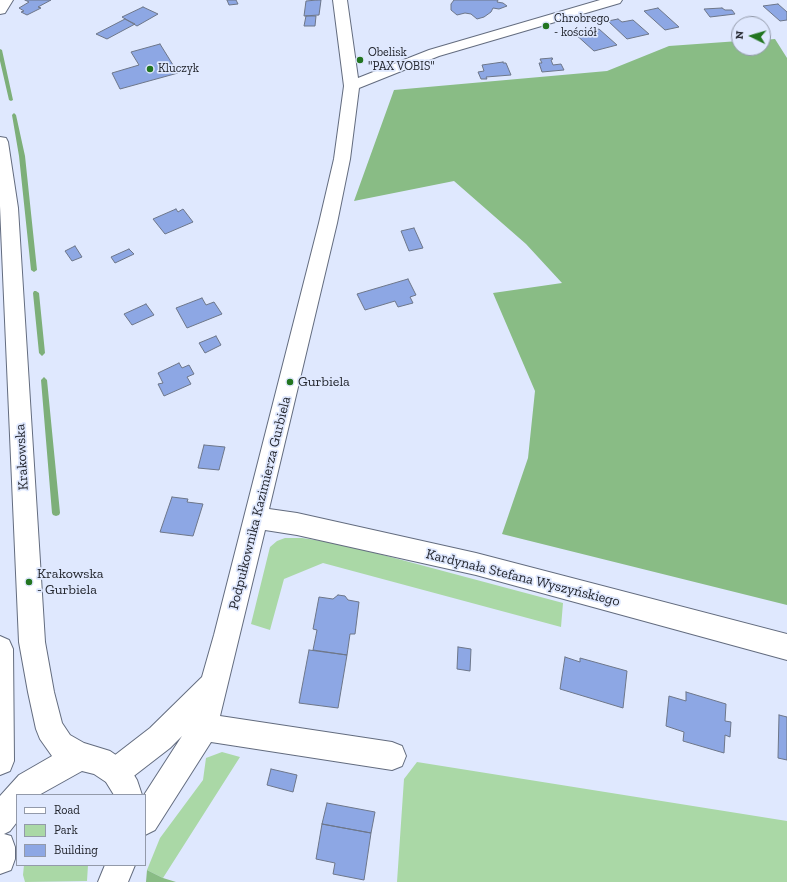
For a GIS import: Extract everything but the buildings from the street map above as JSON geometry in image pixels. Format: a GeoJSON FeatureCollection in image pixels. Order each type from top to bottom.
{"type":"FeatureCollection","features":[{"type":"Feature","properties":{"kind":"street"},"geometry":{"type":"LineString","coordinates":[[0,10],[6,0]]}},
{"type":"Feature","properties":{"kind":"street","name":"Podpułkownika Kazimierza Gurbiela"},"geometry":{"type":"LineString","coordinates":[[146,818],[191,724],[213,685],[228,635],[328,223],[342,160],[352,86],[340,0]]}},
{"type":"Feature","properties":{"kind":"street"},"geometry":{"type":"LineString","coordinates":[[352,86],[434,53],[615,0]]}},
{"type":"Feature","properties":{"kind":"street","name":"Krakowska"},"geometry":{"type":"LineString","coordinates":[[0,142],[9,208],[32,642],[41,692],[50,728],[60,745],[80,756],[100,761],[122,784]]}},
{"type":"Feature","properties":{"kind":"street","name":"Kardynała Stefana Wyszyńskiego"},"geometry":{"type":"LineString","coordinates":[[256,518],[297,524],[476,564],[787,647]]}},
{"type":"Feature","properties":{"kind":"street"},"geometry":{"type":"LineString","coordinates":[[0,649],[0,761]]}},
{"type":"Feature","properties":{"kind":"street"},"geometry":{"type":"LineString","coordinates":[[122,784],[138,757],[191,724],[392,756]]}},
{"type":"Feature","properties":{"kind":"street"},"geometry":{"type":"LineString","coordinates":[[20,794],[29,785],[80,756]]}},
{"type":"Feature","properties":{"kind":"street"},"geometry":{"type":"LineString","coordinates":[[0,821],[16,799]]}},
{"type":"Feature","properties":{"kind":"street"},"geometry":{"type":"LineString","coordinates":[[0,847],[0,859]]}},
{"type":"Feature","properties":{"kind":"green space"},"geometry":{"type":"Polygon","coordinates":[[[771,39],[775,39],[787,58],[787,605],[502,534],[528,458],[535,391],[493,293],[562,283],[526,244],[454,181],[354,201],[394,90],[607,71],[669,46],[731,42],[731,56],[771,56],[771,39]]]}},
{"type":"Feature","properties":{"kind":"green space"},"geometry":{"type":"Polygon","coordinates":[[[285,538],[302,538],[342,544],[563,603],[561,627],[323,563],[284,579],[270,630],[251,624],[270,547],[277,541],[285,538]]]}},
{"type":"Feature","properties":{"kind":"green space"},"geometry":{"type":"Polygon","coordinates":[[[222,752],[240,757],[163,878],[147,870],[160,838],[203,780],[206,758],[222,752]]]}},
{"type":"Feature","properties":{"kind":"green space"},"geometry":{"type":"Polygon","coordinates":[[[417,762],[787,821],[787,882],[397,882],[404,779],[417,762]]]}},
{"type":"Feature","properties":{"kind":"green space"},"geometry":{"type":"Polygon","coordinates":[[[24,866],[88,866],[87,881],[25,882],[23,875],[24,866]]]}},
{"type":"Feature","properties":{"kind":"green space"},"geometry":{"type":"Polygon","coordinates":[[[147,870],[163,878],[176,882],[146,882],[147,870]]]}},
{"type":"Feature","properties":{"kind":"waterway"},"geometry":{"type":"LineString","coordinates":[[0,50],[11,100]]}},
{"type":"Feature","properties":{"kind":"waterway"},"geometry":{"type":"LineString","coordinates":[[14,115],[22,156],[34,270]]}},
{"type":"Feature","properties":{"kind":"waterway"},"geometry":{"type":"LineString","coordinates":[[36,293],[42,353]]}},
{"type":"Feature","properties":{"kind":"waterway"},"geometry":{"type":"LineString","coordinates":[[44,380],[56,513]]}},
{"type":"Feature","properties":{"kind":"place","name":"Chrobrego - kościół"},"geometry":{"type":"Point","coordinates":[546,26]}},
{"type":"Feature","properties":{"kind":"place","name":"Obelisk \"PAX VOBIS\""},"geometry":{"type":"Point","coordinates":[360,60]}},
{"type":"Feature","properties":{"kind":"place","name":"Kluczyk"},"geometry":{"type":"Point","coordinates":[150,69]}},
{"type":"Feature","properties":{"kind":"place","name":"Gurbiela"},"geometry":{"type":"Point","coordinates":[290,382]}},
{"type":"Feature","properties":{"kind":"place","name":"Krakowska - Gurbiela"},"geometry":{"type":"Point","coordinates":[29,582]}}]}
